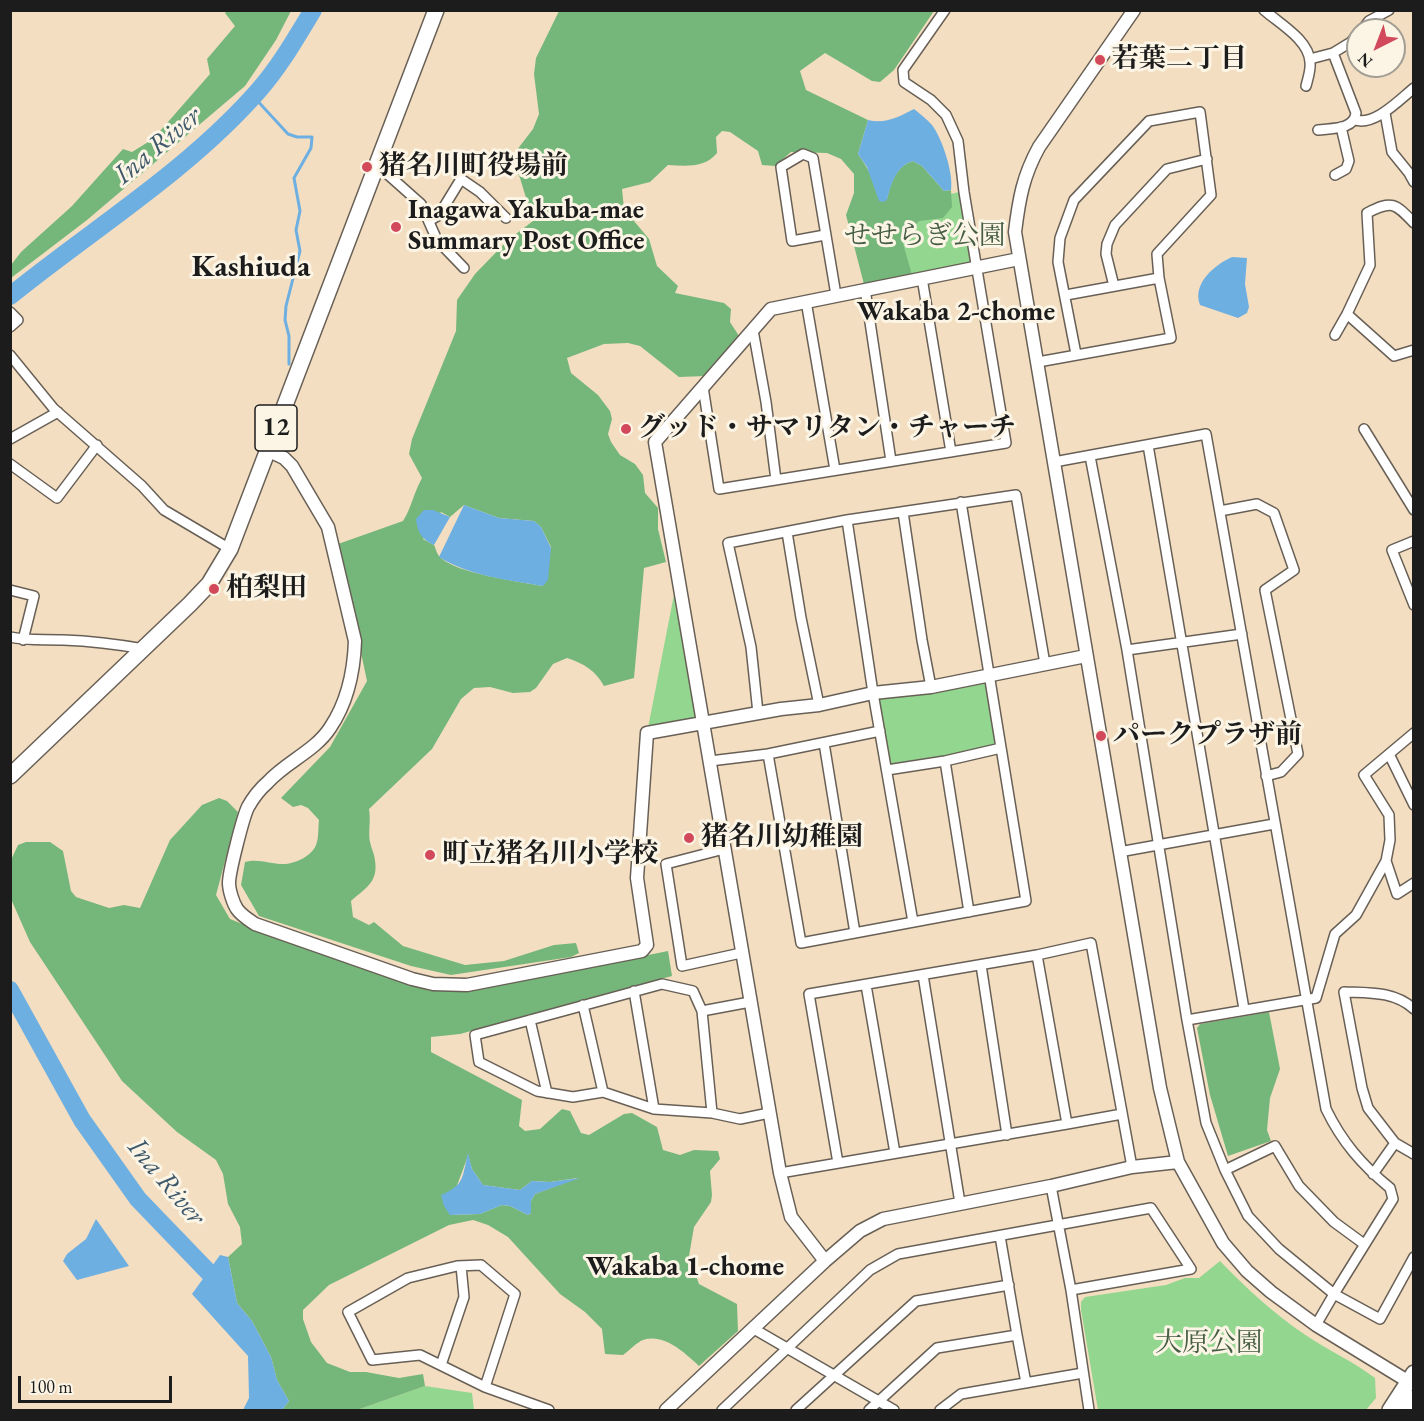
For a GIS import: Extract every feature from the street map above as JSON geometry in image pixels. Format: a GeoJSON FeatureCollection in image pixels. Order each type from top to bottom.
{"type":"FeatureCollection","features":[{"type":"Feature","properties":{"kind":"main road","name":"12"},"geometry":{"type":"LineString","coordinates":[[10,776],[209,584],[230,549],[436,10]]}},
{"type":"Feature","properties":{"kind":"main road"},"geometry":{"type":"LineString","coordinates":[[1390,1410],[1412,1380]]}},
{"type":"Feature","properties":{"kind":"main road"},"geometry":{"type":"LineString","coordinates":[[1404,1410],[1413,1398]]}},
{"type":"Feature","properties":{"kind":"street"},"geometry":{"type":"LineString","coordinates":[[703,387],[719,489],[1006,443],[958,141],[946,115],[931,100],[904,82],[903,70],[945,10]]}},
{"type":"Feature","properties":{"kind":"street"},"geometry":{"type":"LineString","coordinates":[[1134,10],[1039,147],[1020,192],[1015,232],[1160,1088],[1178,1161],[1223,1243],[1271,1292],[1316,1325],[1412,1380]]}},
{"type":"Feature","properties":{"kind":"street"},"geometry":{"type":"LineString","coordinates":[[1264,10],[1298,38],[1309,54],[1311,65],[1306,86]]}},
{"type":"Feature","properties":{"kind":"street"},"geometry":{"type":"LineString","coordinates":[[1374,18],[1389,10]]}},
{"type":"Feature","properties":{"kind":"street"},"geometry":{"type":"LineString","coordinates":[[1310,59],[1333,53],[1346,45]]}},
{"type":"Feature","properties":{"kind":"street"},"geometry":{"type":"LineString","coordinates":[[1318,130],[1341,127],[1355,120],[1356,113],[1333,53]]}},
{"type":"Feature","properties":{"kind":"street"},"geometry":{"type":"LineString","coordinates":[[1355,120],[1362,122],[1384,112],[1413,88]]}},
{"type":"Feature","properties":{"kind":"street"},"geometry":{"type":"LineString","coordinates":[[1038,362],[1171,338],[1159,278],[1157,254],[1211,195],[1200,112],[1149,121],[1074,200],[1060,238],[1058,262],[1076,354]]}},
{"type":"Feature","properties":{"kind":"street"},"geometry":{"type":"LineString","coordinates":[[1384,112],[1392,152],[1409,173],[1413,182]]}},
{"type":"Feature","properties":{"kind":"street"},"geometry":{"type":"LineString","coordinates":[[1335,175],[1346,169],[1349,161],[1341,127]]}},
{"type":"Feature","properties":{"kind":"street"},"geometry":{"type":"LineString","coordinates":[[825,235],[792,241],[781,167],[803,154],[813,158],[836,296]]}},
{"type":"Feature","properties":{"kind":"street"},"geometry":{"type":"LineString","coordinates":[[1114,286],[1106,254],[1107,244],[1115,225],[1167,169],[1207,159]]}},
{"type":"Feature","properties":{"kind":"street"},"geometry":{"type":"LineString","coordinates":[[376,164],[421,204],[438,240],[464,268]]}},
{"type":"Feature","properties":{"kind":"street"},"geometry":{"type":"LineString","coordinates":[[429,221],[439,215],[461,179],[480,192],[506,218]]}},
{"type":"Feature","properties":{"kind":"street"},"geometry":{"type":"LineString","coordinates":[[1335,335],[1370,265],[1367,213],[1383,204],[1391,204],[1401,210],[1413,223]]}},
{"type":"Feature","properties":{"kind":"street"},"geometry":{"type":"LineString","coordinates":[[825,1261],[791,1217],[780,1173],[655,442],[771,309],[1018,259]]}},
{"type":"Feature","properties":{"kind":"street"},"geometry":{"type":"LineString","coordinates":[[922,278],[951,452]]}},
{"type":"Feature","properties":{"kind":"street"},"geometry":{"type":"LineString","coordinates":[[1066,295],[1159,278]]}},
{"type":"Feature","properties":{"kind":"street"},"geometry":{"type":"LineString","coordinates":[[865,290],[891,461]]}},
{"type":"Feature","properties":{"kind":"street"},"geometry":{"type":"LineString","coordinates":[[806,302],[835,470]]}},
{"type":"Feature","properties":{"kind":"street"},"geometry":{"type":"LineString","coordinates":[[10,312],[14,323]]}},
{"type":"Feature","properties":{"kind":"street"},"geometry":{"type":"LineString","coordinates":[[1347,314],[1394,356],[1413,350]]}},
{"type":"Feature","properties":{"kind":"street"},"geometry":{"type":"LineString","coordinates":[[753,330],[766,402],[776,480]]}},
{"type":"Feature","properties":{"kind":"street"},"geometry":{"type":"LineString","coordinates":[[10,355],[58,412],[142,486],[164,510],[230,549]]}},
{"type":"Feature","properties":{"kind":"street"},"geometry":{"type":"LineString","coordinates":[[10,439],[58,412]]}},
{"type":"Feature","properties":{"kind":"street"},"geometry":{"type":"LineString","coordinates":[[1364,429],[1413,510]]}},
{"type":"Feature","properties":{"kind":"street"},"geometry":{"type":"LineString","coordinates":[[1054,462],[1206,434],[1326,1109],[1344,1142],[1372,1174],[1390,1188],[1393,1199],[1316,1325]]}},
{"type":"Feature","properties":{"kind":"street"},"geometry":{"type":"LineString","coordinates":[[10,464],[57,498],[97,445]]}},
{"type":"Feature","properties":{"kind":"street"},"geometry":{"type":"LineString","coordinates":[[1148,445],[1244,1009]]}},
{"type":"Feature","properties":{"kind":"street"},"geometry":{"type":"LineString","coordinates":[[267,450],[284,458],[291,466],[328,527],[356,641],[351,679],[335,721],[319,741],[267,782],[247,809],[229,883],[237,909],[255,924],[412,979],[448,985],[467,985],[642,951],[648,945],[637,878],[647,734],[758,713],[819,705],[873,693],[932,687],[1086,656]]}},
{"type":"Feature","properties":{"kind":"street"},"geometry":{"type":"LineString","coordinates":[[1090,456],[1127,650],[1206,1123],[1225,1170],[1248,1216],[1279,1249],[1334,1294],[1380,1319],[1413,1257]]}},
{"type":"Feature","properties":{"kind":"street"},"geometry":{"type":"LineString","coordinates":[[758,713],[751,646],[728,543],[847,520],[1016,495],[1045,664]]}},
{"type":"Feature","properties":{"kind":"street"},"geometry":{"type":"LineString","coordinates":[[768,754],[801,943],[1026,901],[961,502]]}},
{"type":"Feature","properties":{"kind":"street"},"geometry":{"type":"LineString","coordinates":[[1220,511],[1257,504],[1274,513],[1294,570],[1265,590],[1298,754],[1281,772],[1266,776]]}},
{"type":"Feature","properties":{"kind":"street"},"geometry":{"type":"LineString","coordinates":[[903,512],[922,640],[932,687]]}},
{"type":"Feature","properties":{"kind":"street"},"geometry":{"type":"LineString","coordinates":[[847,520],[873,693],[913,922]]}},
{"type":"Feature","properties":{"kind":"street"},"geometry":{"type":"LineString","coordinates":[[788,532],[801,618],[819,705]]}},
{"type":"Feature","properties":{"kind":"street"},"geometry":{"type":"LineString","coordinates":[[1413,541],[1392,550],[1413,604]]}},
{"type":"Feature","properties":{"kind":"street"},"geometry":{"type":"LineString","coordinates":[[10,591],[34,596],[23,640]]}},
{"type":"Feature","properties":{"kind":"street"},"geometry":{"type":"LineString","coordinates":[[1127,650],[1242,634]]}},
{"type":"Feature","properties":{"kind":"street"},"geometry":{"type":"LineString","coordinates":[[10,637],[23,640],[37,638],[100,641],[144,649]]}},
{"type":"Feature","properties":{"kind":"street"},"geometry":{"type":"LineString","coordinates":[[710,761],[768,754],[880,731]]}},
{"type":"Feature","properties":{"kind":"street"},"geometry":{"type":"LineString","coordinates":[[1187,1020],[1316,998],[1335,934],[1356,915],[1386,861],[1390,840],[1389,815],[1364,775],[1413,733]]}},
{"type":"Feature","properties":{"kind":"street"},"geometry":{"type":"LineString","coordinates":[[824,743],[855,933]]}},
{"type":"Feature","properties":{"kind":"street"},"geometry":{"type":"LineString","coordinates":[[887,770],[945,761],[1001,748]]}},
{"type":"Feature","properties":{"kind":"street"},"geometry":{"type":"LineString","coordinates":[[1389,754],[1413,805]]}},
{"type":"Feature","properties":{"kind":"street"},"geometry":{"type":"LineString","coordinates":[[945,761],[969,912]]}},
{"type":"Feature","properties":{"kind":"street"},"geometry":{"type":"LineString","coordinates":[[1119,852],[1274,824]]}},
{"type":"Feature","properties":{"kind":"street"},"geometry":{"type":"LineString","coordinates":[[724,849],[666,864],[682,966],[741,953]]}},
{"type":"Feature","properties":{"kind":"street"},"geometry":{"type":"LineString","coordinates":[[1386,861],[1397,894],[1413,883]]}},
{"type":"Feature","properties":{"kind":"street"},"geometry":{"type":"LineString","coordinates":[[838,1163],[809,994],[1037,955],[1091,943],[1132,1167]]}},
{"type":"Feature","properties":{"kind":"street"},"geometry":{"type":"LineString","coordinates":[[1037,955],[1067,1125]]}},
{"type":"Feature","properties":{"kind":"street"},"geometry":{"type":"LineString","coordinates":[[981,965],[1006,1135]]}},
{"type":"Feature","properties":{"kind":"street"},"geometry":{"type":"LineString","coordinates":[[922,975],[952,1144],[960,1203]]}},
{"type":"Feature","properties":{"kind":"street"},"geometry":{"type":"LineString","coordinates":[[712,1113],[702,1011],[693,991],[662,984],[475,1035],[480,1062],[537,1091],[573,1097],[603,1092],[654,1109],[712,1113],[740,1119],[769,1113]]}},
{"type":"Feature","properties":{"kind":"street"},"geometry":{"type":"LineString","coordinates":[[866,985],[895,1153]]}},
{"type":"Feature","properties":{"kind":"street"},"geometry":{"type":"LineString","coordinates":[[634,991],[654,1109]]}},
{"type":"Feature","properties":{"kind":"street"},"geometry":{"type":"LineString","coordinates":[[1413,1009],[1395,997],[1378,993],[1344,992],[1362,1088],[1368,1107],[1395,1143],[1413,1154]]}},
{"type":"Feature","properties":{"kind":"street"},"geometry":{"type":"LineString","coordinates":[[702,1011],[750,1002]]}},
{"type":"Feature","properties":{"kind":"street"},"geometry":{"type":"LineString","coordinates":[[583,1005],[603,1092]]}},
{"type":"Feature","properties":{"kind":"street"},"geometry":{"type":"LineString","coordinates":[[530,1020],[547,1093]]}},
{"type":"Feature","properties":{"kind":"street"},"geometry":{"type":"LineString","coordinates":[[780,1173],[1122,1114]]}},
{"type":"Feature","properties":{"kind":"street"},"geometry":{"type":"LineString","coordinates":[[1372,1174],[1395,1143]]}},
{"type":"Feature","properties":{"kind":"street"},"geometry":{"type":"LineString","coordinates":[[1225,1170],[1275,1146],[1299,1186],[1334,1222],[1364,1244]]}},
{"type":"Feature","properties":{"kind":"street"},"geometry":{"type":"LineString","coordinates":[[666,1410],[825,1261],[860,1232],[883,1219],[1051,1186],[1132,1167],[1178,1161]]}},
{"type":"Feature","properties":{"kind":"street"},"geometry":{"type":"LineString","coordinates":[[1051,1186],[1071,1290],[1089,1410]]}},
{"type":"Feature","properties":{"kind":"street"},"geometry":{"type":"LineString","coordinates":[[722,1410],[870,1270],[898,1254],[1151,1208],[1191,1269],[1071,1290]]}},
{"type":"Feature","properties":{"kind":"street"},"geometry":{"type":"LineString","coordinates":[[1000,1236],[1026,1383]]}},
{"type":"Feature","properties":{"kind":"street"},"geometry":{"type":"LineString","coordinates":[[485,1387],[515,1294],[481,1265],[461,1266],[408,1278],[348,1312],[372,1360],[420,1355],[485,1387],[549,1410]]}},
{"type":"Feature","properties":{"kind":"street"},"geometry":{"type":"LineString","coordinates":[[441,1365],[464,1297],[461,1266]]}},
{"type":"Feature","properties":{"kind":"street"},"geometry":{"type":"LineString","coordinates":[[796,1410],[916,1301],[1009,1285]]}},
{"type":"Feature","properties":{"kind":"street"},"geometry":{"type":"LineString","coordinates":[[754,1329],[894,1410]]}},
{"type":"Feature","properties":{"kind":"street"},"geometry":{"type":"LineString","coordinates":[[869,1410],[937,1348],[1017,1335]]}},
{"type":"Feature","properties":{"kind":"street"},"geometry":{"type":"LineString","coordinates":[[940,1410],[961,1394],[1083,1373]]}},
{"type":"Feature","properties":{"kind":"green space"},"geometry":{"type":"Polygon","coordinates":[[[227,11],[291,11],[276,40],[245,86],[87,220],[11,278],[11,265],[21,252],[72,206],[123,149],[132,152],[153,139],[210,74],[207,59],[235,26],[225,13],[227,11]]]}},
{"type":"Feature","properties":{"kind":"green space"},"geometry":{"type":"Polygon","coordinates":[[[559,11],[934,11],[894,70],[880,82],[872,81],[825,53],[800,71],[806,90],[868,120],[858,154],[887,199],[898,171],[913,161],[922,166],[944,191],[951,190],[952,207],[943,218],[919,221],[902,240],[912,275],[864,284],[846,215],[854,193],[854,174],[841,159],[827,153],[791,152],[775,166],[762,165],[758,151],[730,132],[722,131],[716,137],[717,153],[707,161],[695,165],[668,165],[650,182],[622,189],[624,209],[649,239],[657,266],[678,286],[675,293],[724,303],[731,309],[730,322],[741,339],[706,376],[679,377],[640,346],[628,343],[604,344],[567,358],[571,373],[598,395],[610,411],[612,419],[608,434],[611,442],[620,455],[635,464],[643,475],[645,493],[658,508],[658,529],[666,562],[644,568],[634,678],[604,686],[588,668],[567,658],[553,664],[536,688],[530,692],[513,693],[490,687],[474,688],[461,699],[432,749],[369,809],[369,838],[374,855],[375,871],[371,882],[351,901],[353,917],[369,925],[374,922],[403,946],[465,965],[504,961],[554,945],[576,943],[579,953],[571,957],[451,975],[411,966],[259,916],[241,885],[245,862],[293,863],[307,856],[316,845],[319,820],[308,808],[301,805],[293,807],[281,798],[330,747],[367,681],[338,544],[403,521],[422,478],[409,454],[412,439],[456,331],[457,300],[475,274],[508,240],[533,221],[513,163],[513,155],[533,129],[539,114],[534,74],[536,58],[559,11]],[[464,505],[450,517],[441,512],[423,539],[434,545],[441,558],[460,568],[543,586],[551,547],[541,527],[534,521],[499,518],[464,505]]]}},
{"type":"Feature","properties":{"kind":"green space","name":"せせらぎ公園"},"geometry":{"type":"Polygon","coordinates":[[[959,192],[972,260],[966,266],[864,284],[848,219],[959,192]]]}},
{"type":"Feature","properties":{"kind":"green space"},"geometry":{"type":"Polygon","coordinates":[[[678,574],[704,723],[647,733],[678,574]]]}},
{"type":"Feature","properties":{"kind":"green space"},"geometry":{"type":"Polygon","coordinates":[[[989,676],[1001,748],[887,770],[873,693],[989,676]]]}},
{"type":"Feature","properties":{"kind":"green space"},"geometry":{"type":"Polygon","coordinates":[[[219,798],[227,801],[238,812],[216,895],[230,919],[280,939],[430,991],[470,991],[668,951],[672,976],[460,1034],[431,1037],[431,1052],[522,1100],[519,1126],[525,1131],[540,1129],[562,1109],[570,1111],[581,1133],[589,1135],[624,1114],[632,1113],[657,1127],[663,1150],[680,1155],[694,1150],[718,1151],[720,1159],[710,1171],[711,1202],[694,1227],[689,1256],[699,1284],[737,1304],[738,1331],[699,1366],[674,1345],[659,1339],[643,1340],[623,1355],[605,1354],[602,1329],[585,1312],[560,1294],[508,1237],[488,1225],[473,1220],[449,1225],[329,1285],[303,1310],[303,1319],[311,1342],[327,1363],[350,1372],[366,1372],[399,1378],[423,1374],[425,1386],[357,1410],[282,1410],[289,1401],[277,1380],[271,1357],[252,1321],[237,1303],[228,1257],[242,1244],[240,1227],[228,1204],[223,1174],[216,1160],[177,1132],[122,1081],[30,942],[11,899],[10,862],[18,845],[26,842],[50,842],[63,851],[71,891],[76,897],[109,908],[124,905],[140,908],[170,840],[202,805],[219,798]],[[468,1155],[449,1210],[451,1215],[480,1214],[502,1205],[510,1206],[528,1215],[531,1213],[531,1201],[535,1194],[578,1178],[550,1182],[532,1181],[520,1190],[483,1185],[472,1169],[468,1155]]]}},
{"type":"Feature","properties":{"kind":"green space"},"geometry":{"type":"Polygon","coordinates":[[[1269,1012],[1280,1069],[1270,1098],[1267,1130],[1271,1141],[1228,1156],[1210,1095],[1197,1028],[1200,1024],[1269,1012]]]}},
{"type":"Feature","properties":{"kind":"green space","name":"大原公園"},"geometry":{"type":"Polygon","coordinates":[[[1220,1261],[1260,1300],[1293,1326],[1375,1378],[1376,1398],[1366,1410],[1098,1410],[1081,1310],[1081,1302],[1085,1297],[1166,1285],[1185,1278],[1199,1278],[1220,1261]]]}},
{"type":"Feature","properties":{"kind":"green space"},"geometry":{"type":"Polygon","coordinates":[[[425,1386],[472,1393],[474,1410],[357,1410],[425,1386]]]}},
{"type":"Feature","properties":{"kind":"water"},"geometry":{"type":"Polygon","coordinates":[[[914,109],[932,125],[940,138],[949,166],[951,190],[944,191],[922,166],[913,161],[898,171],[887,200],[879,201],[867,167],[858,154],[868,120],[886,120],[914,109]]]}},
{"type":"Feature","properties":{"kind":"water"},"geometry":{"type":"Polygon","coordinates":[[[1232,257],[1247,258],[1245,284],[1249,307],[1247,313],[1238,318],[1200,305],[1198,297],[1206,276],[1218,265],[1232,257]]]}},
{"type":"Feature","properties":{"kind":"water"},"geometry":{"type":"Polygon","coordinates":[[[464,505],[499,518],[534,521],[541,527],[551,548],[548,580],[543,586],[476,573],[439,557],[464,505]]]}},
{"type":"Feature","properties":{"kind":"water"},"geometry":{"type":"Polygon","coordinates":[[[424,510],[433,510],[450,517],[434,545],[426,541],[418,529],[416,519],[424,510]]]}},
{"type":"Feature","properties":{"kind":"water"},"geometry":{"type":"Polygon","coordinates":[[[468,1153],[472,1169],[483,1185],[520,1190],[532,1181],[550,1182],[580,1178],[535,1194],[531,1201],[531,1213],[528,1215],[510,1206],[502,1205],[480,1214],[450,1215],[441,1195],[459,1184],[468,1153]]]}},
{"type":"Feature","properties":{"kind":"water"},"geometry":{"type":"Polygon","coordinates":[[[96,1219],[129,1266],[77,1280],[63,1261],[67,1254],[86,1239],[96,1219]]]}},
{"type":"Feature","properties":{"kind":"water"},"geometry":{"type":"Polygon","coordinates":[[[220,1255],[228,1257],[237,1303],[252,1321],[271,1357],[277,1380],[289,1401],[282,1410],[243,1410],[249,1398],[248,1356],[192,1294],[220,1255]]]}},
{"type":"Feature","properties":{"kind":"waterway","name":"Ina River"},"geometry":{"type":"LineString","coordinates":[[10,296],[202,147],[259,90],[288,52],[313,10]]}},
{"type":"Feature","properties":{"kind":"waterway"},"geometry":{"type":"LineString","coordinates":[[253,96],[288,134],[297,137],[312,137],[311,148],[294,178],[300,211],[296,230],[300,251],[286,306],[289,364]]}},
{"type":"Feature","properties":{"kind":"waterway","name":"Ina River"},"geometry":{"type":"LineString","coordinates":[[10,990],[82,1120],[138,1199],[217,1281],[222,1290]]}},
{"type":"Feature","properties":{"kind":"place","name":"若葉二丁目"},"geometry":{"type":"Point","coordinates":[1100,60]}},
{"type":"Feature","properties":{"kind":"place","name":"猪名川町役場前"},"geometry":{"type":"Point","coordinates":[367,167]}},
{"type":"Feature","properties":{"kind":"place","name":"Inagawa Yakuba-mae Summary Post Office"},"geometry":{"type":"Point","coordinates":[396,227]}},
{"type":"Feature","properties":{"kind":"place","name":"グッド・サマリタン・チャーチ"},"geometry":{"type":"Point","coordinates":[626,429]}},
{"type":"Feature","properties":{"kind":"place","name":"柏梨田"},"geometry":{"type":"Point","coordinates":[214,589]}},
{"type":"Feature","properties":{"kind":"place","name":"パークプラザ前"},"geometry":{"type":"Point","coordinates":[1101,736]}},
{"type":"Feature","properties":{"kind":"place","name":"猪名川幼稚園"},"geometry":{"type":"Point","coordinates":[689,838]}},
{"type":"Feature","properties":{"kind":"place","name":"町立猪名川小学校"},"geometry":{"type":"Point","coordinates":[430,855]}},
{"type":"Feature","properties":{"kind":"district","name":"Kashiuda"},"geometry":{"type":"Point","coordinates":[251,268]}},
{"type":"Feature","properties":{"kind":"district","name":"Wakaba 2-chome"},"geometry":{"type":"Point","coordinates":[956,312]}},
{"type":"Feature","properties":{"kind":"district","name":"Wakaba 1-chome"},"geometry":{"type":"Point","coordinates":[685,1267]}}]}
